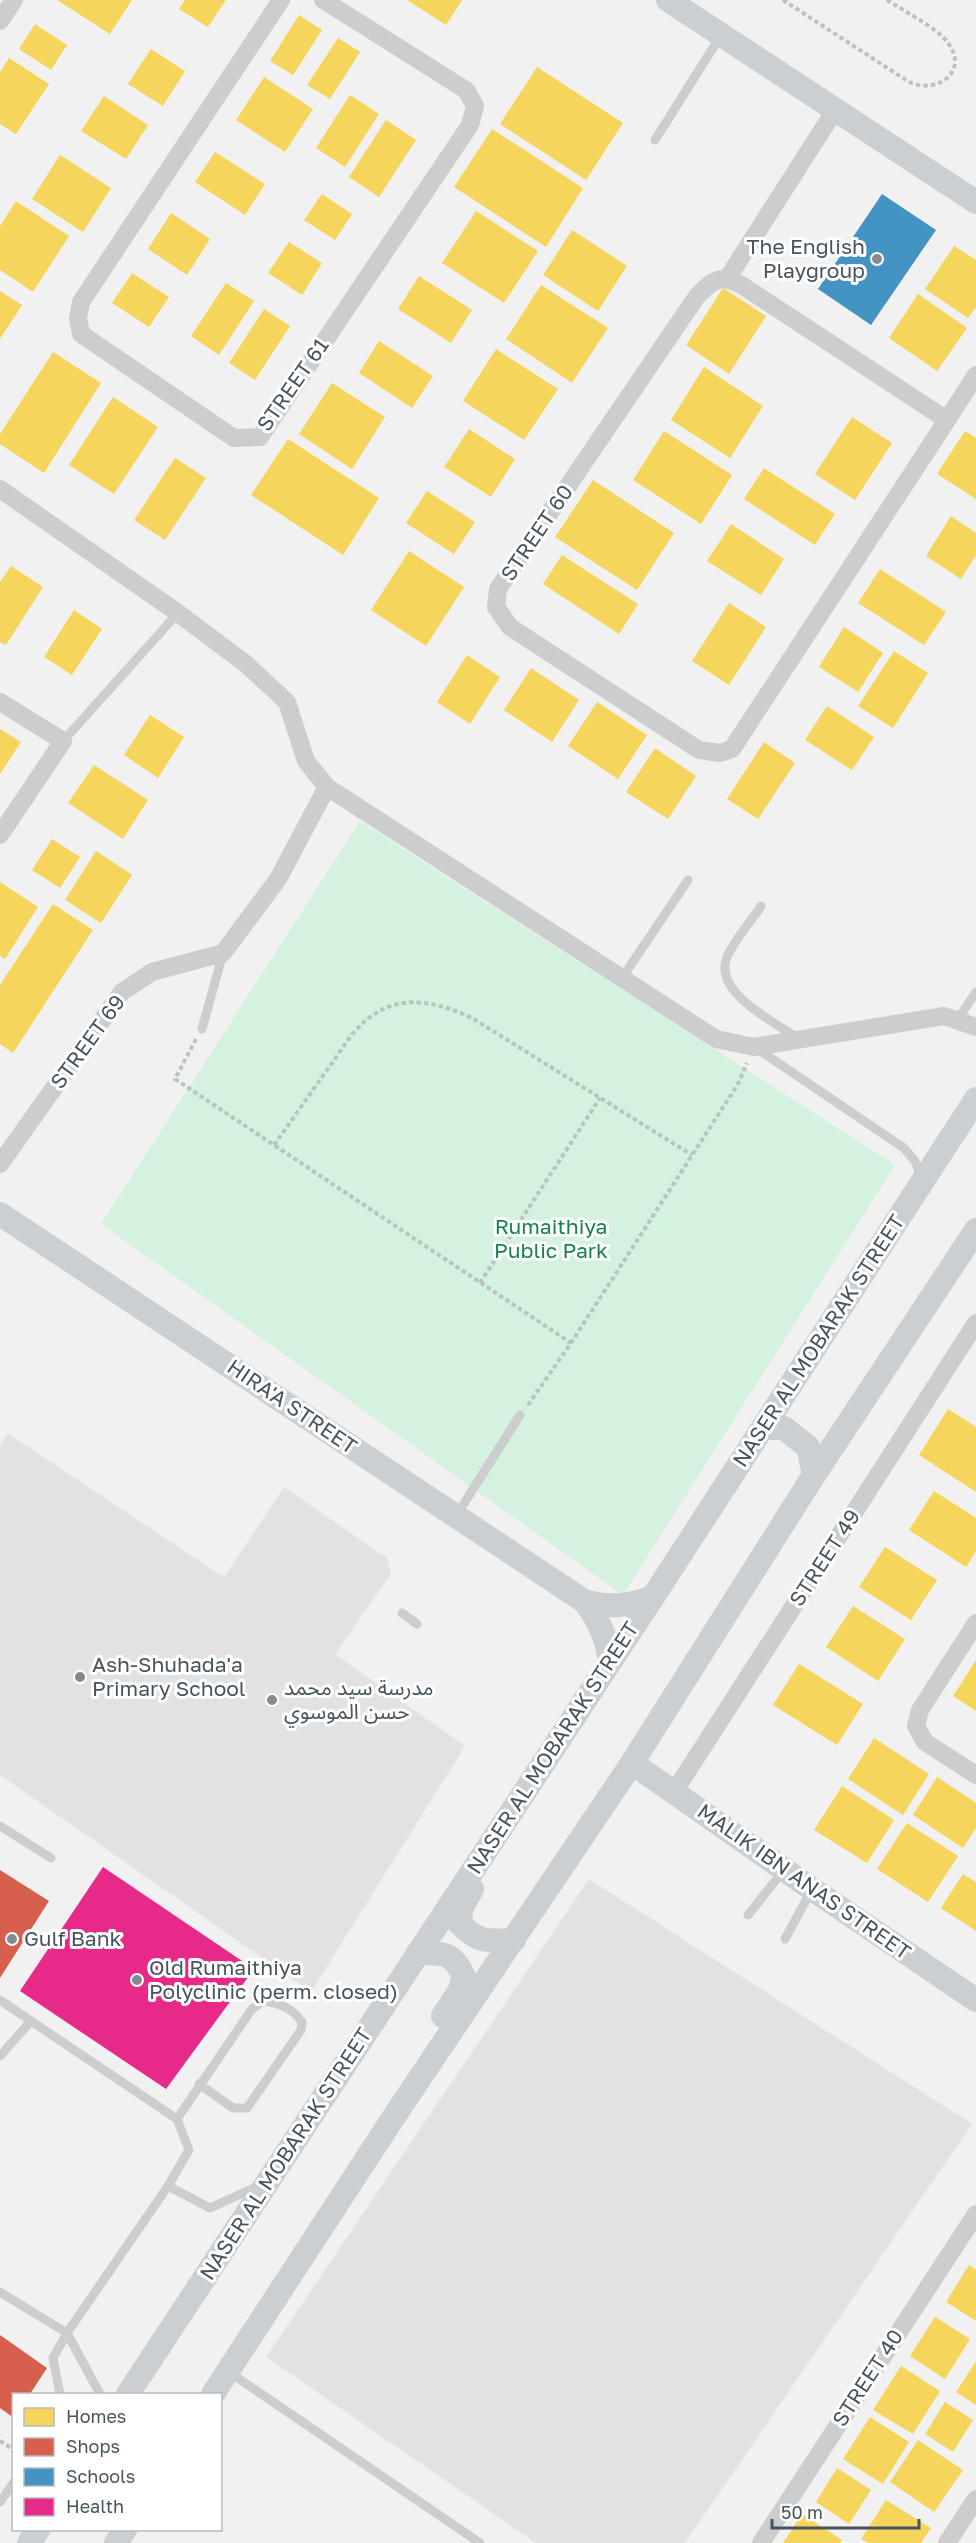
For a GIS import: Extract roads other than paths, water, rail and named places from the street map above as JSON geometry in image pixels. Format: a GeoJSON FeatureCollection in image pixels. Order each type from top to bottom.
{"type":"FeatureCollection","features":[{"type":"Feature","properties":{"kind":"street"},"geometry":{"type":"LineString","coordinates":[[0,21],[14,0]]}},
{"type":"Feature","properties":{"kind":"street","name":"STREET 61"},"geometry":{"type":"LineString","coordinates":[[281,0],[81,302],[78,318],[81,334],[234,438],[260,437],[470,125],[476,106],[466,90],[322,0]]}},
{"type":"Feature","properties":{"kind":"street"},"geometry":{"type":"LineString","coordinates":[[668,0],[976,202]]}},
{"type":"Feature","properties":{"kind":"street"},"geometry":{"type":"LineString","coordinates":[[835,110],[727,279],[740,284],[947,420]]}},
{"type":"Feature","properties":{"kind":"street","name":"STREET 60"},"geometry":{"type":"LineString","coordinates":[[727,279],[714,280],[697,296],[498,589],[496,607],[510,627],[699,750],[720,753],[732,749],[976,375]]}},
{"type":"Feature","properties":{"kind":"street"},"geometry":{"type":"LineString","coordinates":[[0,489],[178,613],[246,664],[287,702],[306,761],[327,787],[716,1039],[754,1047],[944,1016],[976,1027]]}},
{"type":"Feature","properties":{"kind":"street"},"geometry":{"type":"LineString","coordinates":[[0,702],[63,741],[0,835]]}},
{"type":"Feature","properties":{"kind":"street"},"geometry":{"type":"LineString","coordinates":[[224,953],[278,879],[327,787]]}},
{"type":"Feature","properties":{"kind":"street","name":"STREET 69"},"geometry":{"type":"LineString","coordinates":[[0,1164],[122,992],[152,972],[224,953]]}},
{"type":"Feature","properties":{"kind":"street","name":"NASER AL MOBARAK STREET"},"geometry":{"type":"LineString","coordinates":[[129,2393],[653,1597],[976,1099]]}},
{"type":"Feature","properties":{"kind":"street","name":"HIRA'A STREET"},"geometry":{"type":"LineString","coordinates":[[0,1214],[584,1601],[593,1611],[605,1635],[610,1662]]}},
{"type":"Feature","properties":{"kind":"street"},"geometry":{"type":"LineString","coordinates":[[214,2393],[399,2109],[632,1763],[814,1475],[976,1230]]}},
{"type":"Feature","properties":{"kind":"street","name":"STREET 49"},"geometry":{"type":"LineString","coordinates":[[674,1792],[976,1323]]}},
{"type":"Feature","properties":{"kind":"street"},"geometry":{"type":"LineString","coordinates":[[763,1428],[784,1428],[808,1447],[814,1475]]}},
{"type":"Feature","properties":{"kind":"street","name":"HIRA'A STREET"},"geometry":{"type":"LineString","coordinates":[[584,1601],[623,1606],[653,1597]]}},
{"type":"Feature","properties":{"kind":"street"},"geometry":{"type":"LineString","coordinates":[[976,1623],[920,1710],[916,1726],[924,1742],[976,1774]]}},
{"type":"Feature","properties":{"kind":"street","name":"MALIK IBN ANAS STREET"},"geometry":{"type":"LineString","coordinates":[[632,1763],[784,1870],[976,2000]]}},
{"type":"Feature","properties":{"kind":"street"},"geometry":{"type":"LineString","coordinates":[[488,1848],[483,1870],[461,1909],[460,1924],[470,1934],[484,1941],[514,1940]]}},
{"type":"Feature","properties":{"kind":"street"},"geometry":{"type":"LineString","coordinates":[[399,2109],[408,2068],[459,1992],[464,1977],[457,1961],[442,1953],[418,1953]]}},
{"type":"Feature","properties":{"kind":"street","name":"STREET 40"},"geometry":{"type":"LineString","coordinates":[[761,2543],[976,2214]]}},
{"type":"Feature","properties":{"kind":"street"},"geometry":{"type":"LineString","coordinates":[[947,2543],[976,2499]]}},
{"type":"Feature","properties":{"kind":"lane"},"geometry":{"type":"LineString","coordinates":[[655,140],[721,35]]}},
{"type":"Feature","properties":{"kind":"lane"},"geometry":{"type":"LineString","coordinates":[[63,741],[178,613]]}},
{"type":"Feature","properties":{"kind":"lane"},"geometry":{"type":"LineString","coordinates":[[622,978],[688,880]]}},
{"type":"Feature","properties":{"kind":"lane"},"geometry":{"type":"LineString","coordinates":[[761,906],[727,957],[724,975],[732,991],[799,1039]]}},
{"type":"Feature","properties":{"kind":"lane"},"geometry":{"type":"LineString","coordinates":[[202,1029],[224,953]]}},
{"type":"Feature","properties":{"kind":"lane"},"geometry":{"type":"LineString","coordinates":[[957,1019],[976,992]]}},
{"type":"Feature","properties":{"kind":"lane"},"geometry":{"type":"LineString","coordinates":[[754,1047],[904,1148],[915,1161],[923,1182]]}},
{"type":"Feature","properties":{"kind":"lane"},"geometry":{"type":"LineString","coordinates":[[456,1516],[520,1415]]}},
{"type":"Feature","properties":{"kind":"lane"},"geometry":{"type":"LineString","coordinates":[[402,1613],[417,1624]]}},
{"type":"Feature","properties":{"kind":"lane"},"geometry":{"type":"LineString","coordinates":[[0,1826],[51,1858]]}},
{"type":"Feature","properties":{"kind":"lane"},"geometry":{"type":"LineString","coordinates":[[748,1915],[784,1870]]}},
{"type":"Feature","properties":{"kind":"lane"},"geometry":{"type":"LineString","coordinates":[[785,1939],[812,1889]]}},
{"type":"Feature","properties":{"kind":"lane"},"geometry":{"type":"LineString","coordinates":[[0,2000],[177,2119],[189,2150],[168,2186],[67,2333],[53,2358],[60,2393]]}},
{"type":"Feature","properties":{"kind":"lane"},"geometry":{"type":"LineString","coordinates":[[177,2119],[199,2084],[252,2009],[263,2001],[279,2002],[297,2014],[302,2022],[301,2030],[247,2108],[233,2108],[199,2084]]}},
{"type":"Feature","properties":{"kind":"lane"},"geometry":{"type":"LineString","coordinates":[[2,2054],[31,2021]]}},
{"type":"Feature","properties":{"kind":"lane"},"geometry":{"type":"LineString","coordinates":[[0,2042],[2,2054]]}},
{"type":"Feature","properties":{"kind":"lane"},"geometry":{"type":"LineString","coordinates":[[168,2186],[210,2208],[267,2183]]}},
{"type":"Feature","properties":{"kind":"lane"},"geometry":{"type":"LineString","coordinates":[[0,2292],[67,2333],[99,2393]]}},
{"type":"Feature","properties":{"kind":"lane"},"geometry":{"type":"LineString","coordinates":[[228,2371],[480,2543]]}},
{"type":"Feature","properties":{"kind":"lane"},"geometry":{"type":"LineString","coordinates":[[0,2502],[12,2485]]}},
{"type":"Feature","properties":{"kind":"place","name":"The English Playgroup"},"geometry":{"type":"Point","coordinates":[877,259]}},
{"type":"Feature","properties":{"kind":"place","name":"Ash-Shuhada'a Primary School"},"geometry":{"type":"Point","coordinates":[80,1677]}},
{"type":"Feature","properties":{"kind":"place","name":"مدرسة سيد محمد حسن الموسوي"},"geometry":{"type":"Point","coordinates":[272,1700]}},
{"type":"Feature","properties":{"kind":"place","name":"Gulf Bank"},"geometry":{"type":"Point","coordinates":[12,1939]}},
{"type":"Feature","properties":{"kind":"place","name":"Old Rumaithiya Polyclinic (perm. closed)"},"geometry":{"type":"Point","coordinates":[137,1980]}},
{"type":"Feature","properties":{"kind":"park label","name":"Rumaithiya Public Park"},"geometry":{"type":"Point","coordinates":[551,1239]}}]}
